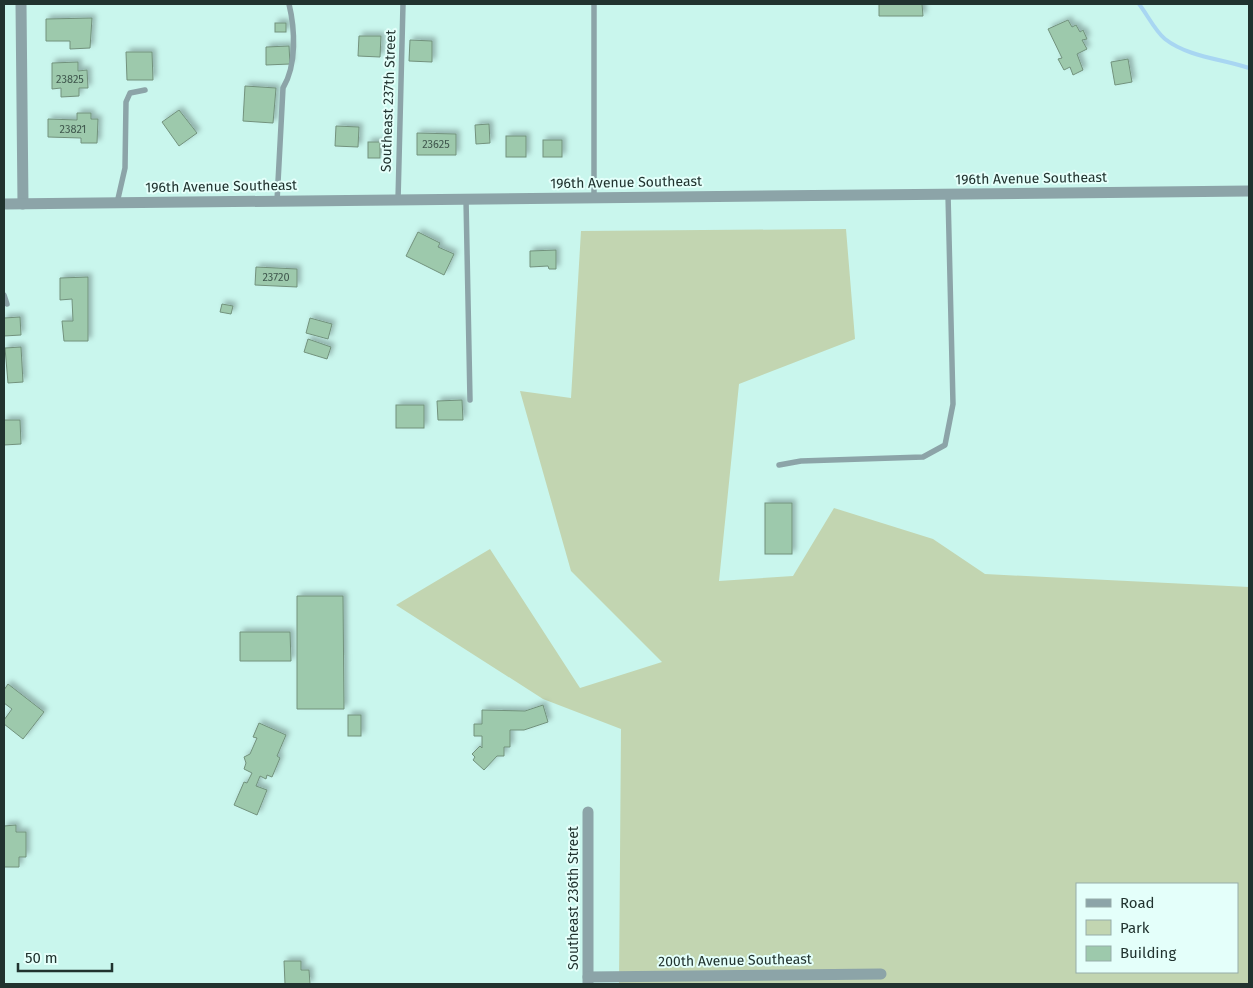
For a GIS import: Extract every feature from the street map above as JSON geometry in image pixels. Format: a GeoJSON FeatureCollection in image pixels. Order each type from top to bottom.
{"type":"FeatureCollection","features":[{"type":"Feature","properties":{"kind":"street"},"geometry":{"type":"LineString","coordinates":[[21,4],[23,204]]}},
{"type":"Feature","properties":{"kind":"street","name":"196th Avenue Southeast"},"geometry":{"type":"LineString","coordinates":[[4,204],[1249,191]]}},
{"type":"Feature","properties":{"kind":"street","name":"Southeast 236th Street"},"geometry":{"type":"LineString","coordinates":[[588,812],[588,981]]}},
{"type":"Feature","properties":{"kind":"street","name":"200th Avenue Southeast"},"geometry":{"type":"LineString","coordinates":[[588,981],[882,974]]}},
{"type":"Feature","properties":{"kind":"lane"},"geometry":{"type":"LineString","coordinates":[[277,201],[283,88],[292,65],[293,19],[289,4]]}},
{"type":"Feature","properties":{"kind":"lane","name":"Southeast 237th Street"},"geometry":{"type":"LineString","coordinates":[[398,200],[403,4]]}},
{"type":"Feature","properties":{"kind":"lane"},"geometry":{"type":"LineString","coordinates":[[594,4],[594,197]]}},
{"type":"Feature","properties":{"kind":"lane"},"geometry":{"type":"LineString","coordinates":[[116,203],[124,168],[126,102],[130,93],[145,90]]}},
{"type":"Feature","properties":{"kind":"lane"},"geometry":{"type":"LineString","coordinates":[[779,465],[801,461],[923,457],[945,445],[954,404],[948,194]]}},
{"type":"Feature","properties":{"kind":"lane"},"geometry":{"type":"LineString","coordinates":[[466,198],[470,400]]}},
{"type":"Feature","properties":{"kind":"lane"},"geometry":{"type":"LineString","coordinates":[[4,295],[8,304]]}},
{"type":"Feature","properties":{"kind":"green space"},"geometry":{"type":"Polygon","coordinates":[[[846,229],[855,339],[739,384],[719,581],[793,576],[834,508],[933,539],[985,574],[1249,587],[1249,984],[619,984],[621,729],[543,699],[396,605],[490,549],[580,688],[662,662],[571,571],[520,391],[571,398],[581,231],[846,229]]]}},
{"type":"Feature","properties":{"kind":"building"},"geometry":{"type":"Polygon","coordinates":[[[879,4],[922,4],[923,16],[879,16],[879,4]]]}},
{"type":"Feature","properties":{"kind":"building"},"geometry":{"type":"Polygon","coordinates":[[[92,18],[90,48],[70,49],[70,41],[46,41],[46,19],[92,18]]]}},
{"type":"Feature","properties":{"kind":"building"},"geometry":{"type":"Polygon","coordinates":[[[1068,20],[1072,27],[1076,25],[1080,32],[1083,30],[1087,39],[1082,40],[1087,49],[1077,54],[1083,70],[1073,75],[1070,67],[1064,70],[1058,59],[1062,58],[1048,29],[1068,20]]]}},
{"type":"Feature","properties":{"kind":"building"},"geometry":{"type":"Polygon","coordinates":[[[275,23],[286,23],[286,32],[275,32],[275,23]]]}},
{"type":"Feature","properties":{"kind":"building"},"geometry":{"type":"Polygon","coordinates":[[[359,36],[381,36],[380,57],[358,56],[359,36]]]}},
{"type":"Feature","properties":{"kind":"building"},"geometry":{"type":"Polygon","coordinates":[[[410,40],[432,41],[432,62],[409,61],[410,40]]]}},
{"type":"Feature","properties":{"kind":"building"},"geometry":{"type":"Polygon","coordinates":[[[289,46],[290,64],[266,65],[266,47],[289,46]]]}},
{"type":"Feature","properties":{"kind":"building"},"geometry":{"type":"Polygon","coordinates":[[[126,52],[152,52],[153,80],[127,80],[126,52]]]}},
{"type":"Feature","properties":{"kind":"building"},"geometry":{"type":"Polygon","coordinates":[[[1128,59],[1132,82],[1115,85],[1111,62],[1128,59]]]}},
{"type":"Feature","properties":{"kind":"building"},"geometry":{"type":"Polygon","coordinates":[[[78,62],[78,71],[87,70],[88,88],[79,88],[79,96],[61,97],[61,88],[52,89],[52,63],[78,62]]]}},
{"type":"Feature","properties":{"kind":"building"},"geometry":{"type":"Polygon","coordinates":[[[245,86],[276,88],[273,123],[243,121],[245,86]]]}},
{"type":"Feature","properties":{"kind":"building"},"geometry":{"type":"Polygon","coordinates":[[[179,110],[197,133],[179,146],[162,122],[179,110]]]}},
{"type":"Feature","properties":{"kind":"building"},"geometry":{"type":"Polygon","coordinates":[[[77,113],[91,113],[91,119],[98,119],[97,143],[81,143],[81,138],[48,137],[48,119],[77,120],[77,113]]]}},
{"type":"Feature","properties":{"kind":"building"},"geometry":{"type":"Polygon","coordinates":[[[489,124],[490,143],[476,144],[475,125],[489,124]]]}},
{"type":"Feature","properties":{"kind":"building"},"geometry":{"type":"Polygon","coordinates":[[[336,126],[359,127],[358,147],[335,146],[336,126]]]}},
{"type":"Feature","properties":{"kind":"building"},"geometry":{"type":"Polygon","coordinates":[[[417,133],[456,134],[456,155],[417,155],[417,133]]]}},
{"type":"Feature","properties":{"kind":"building"},"geometry":{"type":"Polygon","coordinates":[[[506,136],[526,136],[526,157],[506,157],[506,136]]]}},
{"type":"Feature","properties":{"kind":"building"},"geometry":{"type":"Polygon","coordinates":[[[543,140],[562,140],[562,157],[543,157],[543,140]]]}},
{"type":"Feature","properties":{"kind":"building"},"geometry":{"type":"Polygon","coordinates":[[[368,142],[380,142],[380,158],[368,158],[368,142]]]}},
{"type":"Feature","properties":{"kind":"building"},"geometry":{"type":"Polygon","coordinates":[[[418,232],[440,243],[438,247],[454,254],[444,275],[406,256],[418,232]]]}},
{"type":"Feature","properties":{"kind":"building"},"geometry":{"type":"Polygon","coordinates":[[[556,250],[556,269],[549,269],[548,266],[530,267],[530,251],[556,250]]]}},
{"type":"Feature","properties":{"kind":"building"},"geometry":{"type":"Polygon","coordinates":[[[256,267],[297,269],[297,287],[255,285],[256,267]]]}},
{"type":"Feature","properties":{"kind":"building"},"geometry":{"type":"Polygon","coordinates":[[[88,277],[88,341],[64,341],[62,321],[73,321],[72,299],[60,300],[60,278],[88,277]]]}},
{"type":"Feature","properties":{"kind":"building"},"geometry":{"type":"Polygon","coordinates":[[[222,304],[233,306],[231,314],[220,312],[222,304]]]}},
{"type":"Feature","properties":{"kind":"building"},"geometry":{"type":"Polygon","coordinates":[[[20,317],[21,335],[4,336],[4,318],[20,317]]]}},
{"type":"Feature","properties":{"kind":"building"},"geometry":{"type":"Polygon","coordinates":[[[310,318],[332,324],[328,339],[306,333],[310,318]]]}},
{"type":"Feature","properties":{"kind":"building"},"geometry":{"type":"Polygon","coordinates":[[[308,339],[331,347],[327,359],[304,352],[308,339]]]}},
{"type":"Feature","properties":{"kind":"building"},"geometry":{"type":"Polygon","coordinates":[[[21,347],[23,382],[8,383],[5,348],[21,347]]]}},
{"type":"Feature","properties":{"kind":"building"},"geometry":{"type":"Polygon","coordinates":[[[462,400],[463,420],[438,420],[437,401],[462,400]]]}},
{"type":"Feature","properties":{"kind":"building"},"geometry":{"type":"Polygon","coordinates":[[[396,405],[424,405],[424,428],[396,428],[396,405]]]}},
{"type":"Feature","properties":{"kind":"building"},"geometry":{"type":"Polygon","coordinates":[[[4,420],[20,420],[21,444],[4,445],[4,420]]]}},
{"type":"Feature","properties":{"kind":"building"},"geometry":{"type":"Polygon","coordinates":[[[765,503],[792,503],[792,554],[765,554],[765,503]]]}},
{"type":"Feature","properties":{"kind":"building"},"geometry":{"type":"Polygon","coordinates":[[[297,596],[343,596],[344,709],[297,709],[297,596]]]}},
{"type":"Feature","properties":{"kind":"building"},"geometry":{"type":"Polygon","coordinates":[[[240,632],[290,632],[291,661],[240,661],[240,632]]]}},
{"type":"Feature","properties":{"kind":"building"},"geometry":{"type":"Polygon","coordinates":[[[8,684],[44,712],[23,739],[4,724],[4,720],[12,709],[4,703],[4,690],[8,684]]]}},
{"type":"Feature","properties":{"kind":"building"},"geometry":{"type":"Polygon","coordinates":[[[543,705],[548,722],[524,730],[510,730],[510,747],[504,747],[504,756],[497,756],[484,770],[473,760],[475,757],[472,754],[480,746],[482,748],[482,736],[474,736],[474,724],[482,724],[482,710],[525,711],[543,705]]]}},
{"type":"Feature","properties":{"kind":"building"},"geometry":{"type":"Polygon","coordinates":[[[348,715],[361,715],[361,736],[348,736],[348,715]]]}},
{"type":"Feature","properties":{"kind":"building"},"geometry":{"type":"Polygon","coordinates":[[[259,723],[286,735],[277,756],[280,758],[272,777],[267,775],[266,779],[260,776],[256,786],[267,790],[257,815],[234,805],[244,782],[247,783],[252,773],[244,769],[246,763],[244,757],[250,754],[257,738],[253,737],[259,723]]]}},
{"type":"Feature","properties":{"kind":"building"},"geometry":{"type":"Polygon","coordinates":[[[16,825],[16,832],[26,832],[26,857],[19,857],[19,867],[4,867],[4,826],[16,825]]]}},
{"type":"Feature","properties":{"kind":"building"},"geometry":{"type":"Polygon","coordinates":[[[284,961],[301,961],[301,970],[309,970],[310,984],[285,984],[284,961]]]}},
{"type":"Feature","properties":{"kind":"waterway"},"geometry":{"type":"LineString","coordinates":[[1139,4],[1158,32],[1174,45],[1195,54],[1249,68]]}}]}
